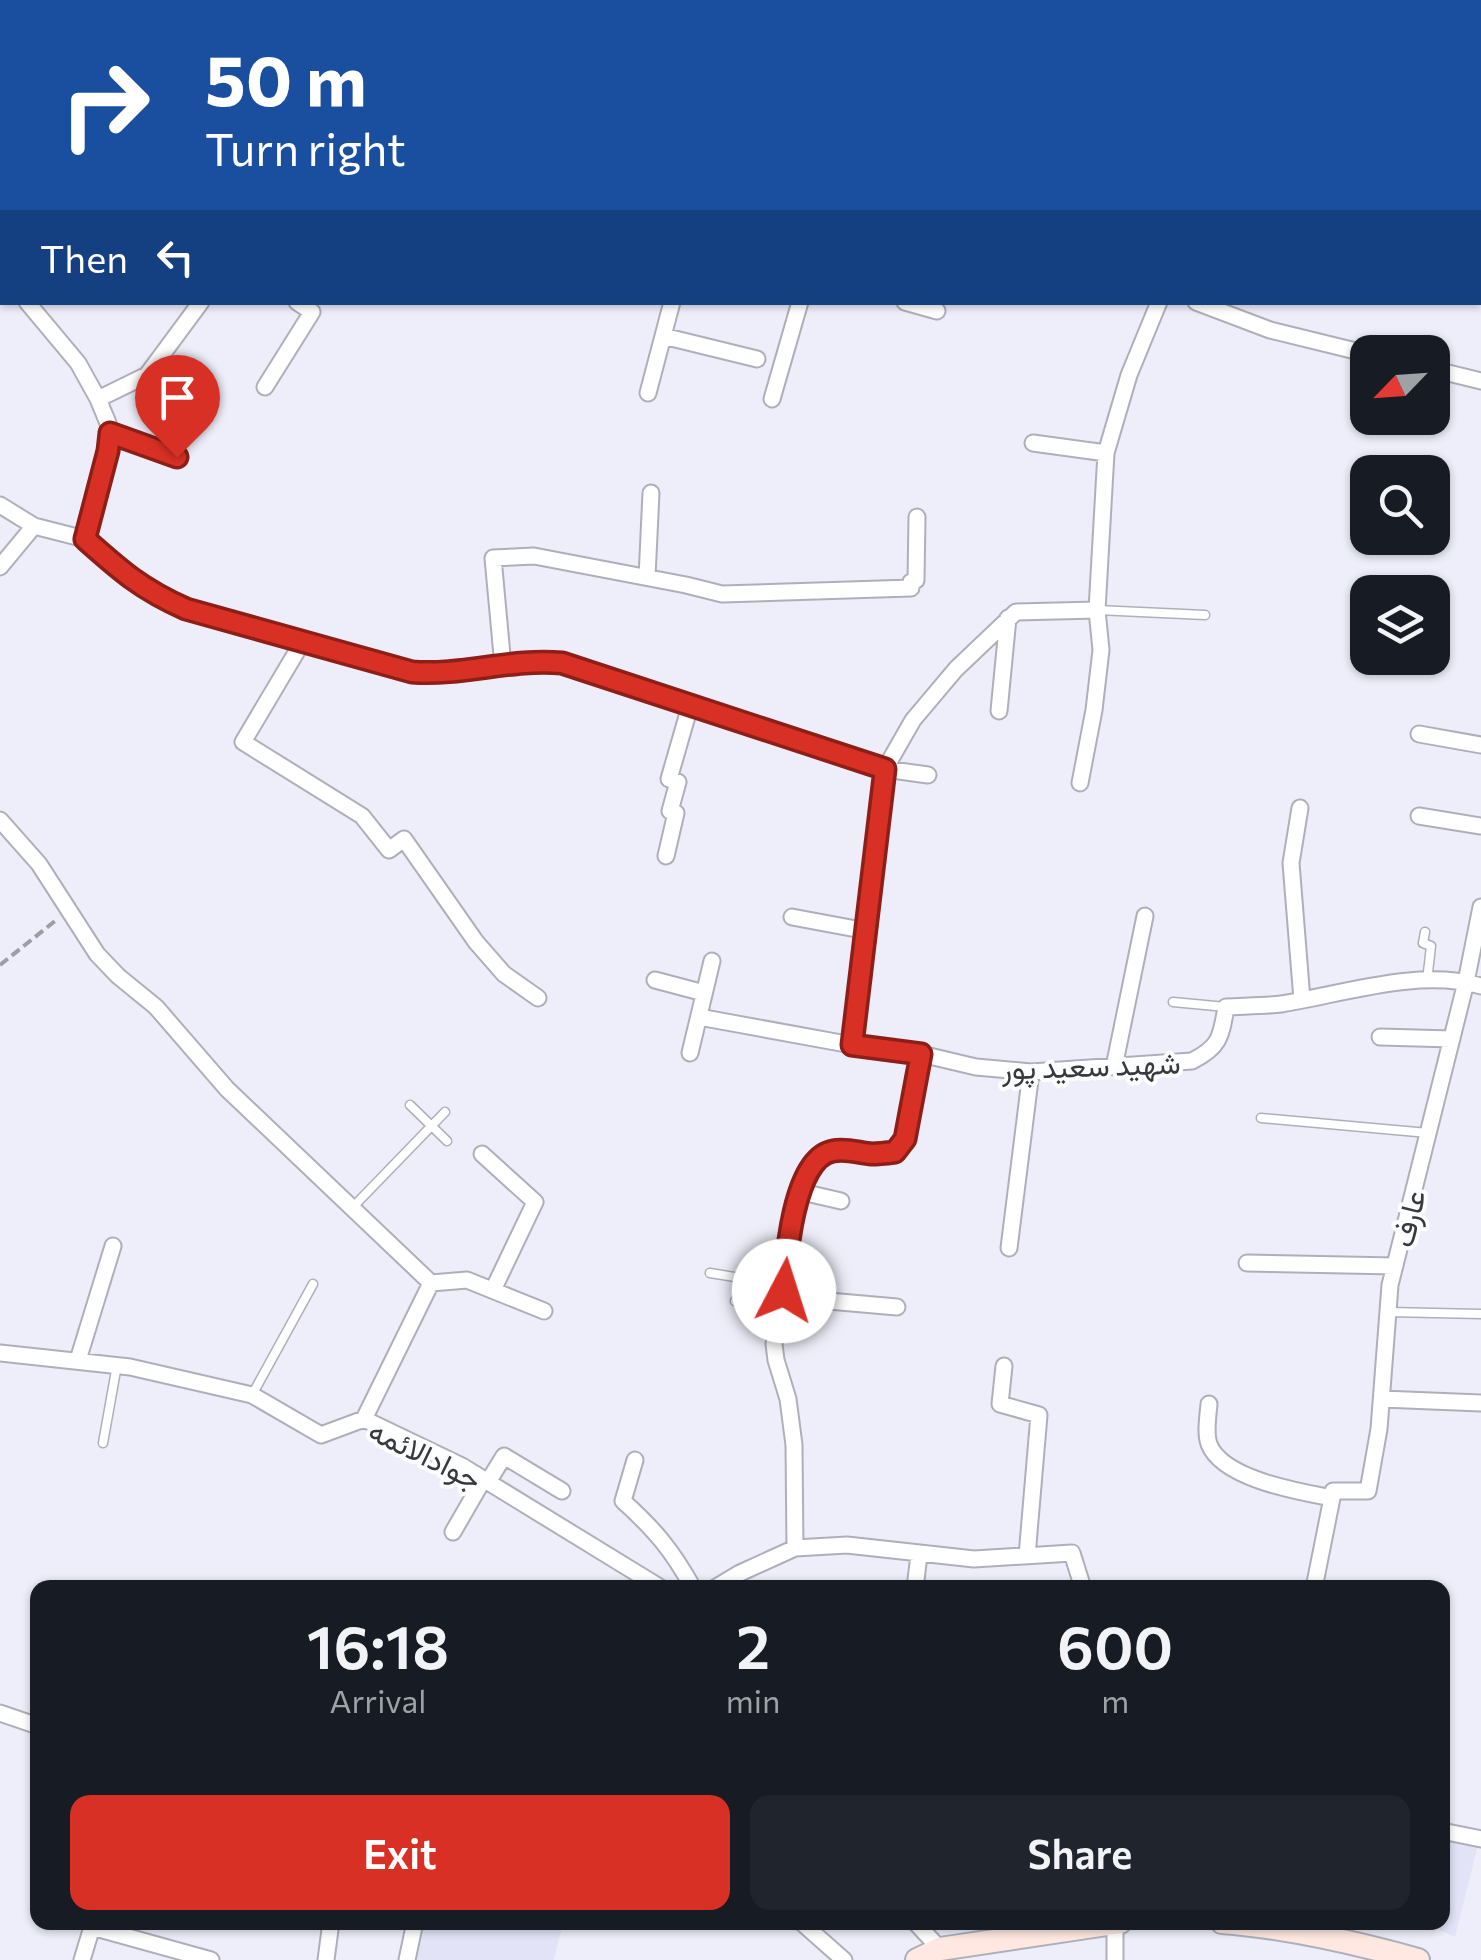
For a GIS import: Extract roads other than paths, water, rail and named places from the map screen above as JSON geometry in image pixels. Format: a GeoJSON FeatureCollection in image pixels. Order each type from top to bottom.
{"type":"FeatureCollection","features":[{"type":"Feature","properties":{"kind":"main road"},"geometry":{"type":"LineString","coordinates":[[916,1960],[940,1949],[1070,1930]]}},
{"type":"Feature","properties":{"kind":"main road"},"geometry":{"type":"LineString","coordinates":[[1291,1930],[1418,1960]]}},
{"type":"Feature","properties":{"kind":"street"},"geometry":{"type":"LineString","coordinates":[[30,305],[78,363],[98,399],[110,433],[85,539]]}},
{"type":"Feature","properties":{"kind":"street"},"geometry":{"type":"LineString","coordinates":[[98,399],[147,375],[199,305]]}},
{"type":"Feature","properties":{"kind":"street"},"geometry":{"type":"LineString","coordinates":[[266,387],[312,312],[301,305]]}},
{"type":"Feature","properties":{"kind":"street"},"geometry":{"type":"LineString","coordinates":[[648,394],[671,305]]}},
{"type":"Feature","properties":{"kind":"street"},"geometry":{"type":"LineString","coordinates":[[772,399],[799,305]]}},
{"type":"Feature","properties":{"kind":"street"},"geometry":{"type":"LineString","coordinates":[[915,305],[938,312]]}},
{"type":"Feature","properties":{"kind":"street"},"geometry":{"type":"LineString","coordinates":[[1080,783],[1101,650],[1097,610],[1106,454],[1129,375],[1158,305]]}},
{"type":"Feature","properties":{"kind":"street"},"geometry":{"type":"LineString","coordinates":[[1204,305],[1270,330],[1350,350]]}},
{"type":"Feature","properties":{"kind":"street"},"geometry":{"type":"LineString","coordinates":[[663,336],[757,360]]}},
{"type":"Feature","properties":{"kind":"street"},"geometry":{"type":"LineString","coordinates":[[1450,373],[1481,380]]}},
{"type":"Feature","properties":{"kind":"street"},"geometry":{"type":"LineString","coordinates":[[110,433],[177,457]]}},
{"type":"Feature","properties":{"kind":"street"},"geometry":{"type":"LineString","coordinates":[[1033,443],[1106,454]]}},
{"type":"Feature","properties":{"kind":"street"},"geometry":{"type":"LineString","coordinates":[[647,578],[651,493]]}},
{"type":"Feature","properties":{"kind":"street"},"geometry":{"type":"LineString","coordinates":[[0,505],[34,526],[85,539],[128,578],[186,609],[412,672],[438,674],[535,660],[562,663],[885,769],[928,774]]}},
{"type":"Feature","properties":{"kind":"street"},"geometry":{"type":"LineString","coordinates":[[503,666],[493,558],[534,556],[722,594],[911,588],[910,582],[916,580],[917,518]]}},
{"type":"Feature","properties":{"kind":"street"},"geometry":{"type":"LineString","coordinates":[[0,567],[34,526]]}},
{"type":"Feature","properties":{"kind":"street"},"geometry":{"type":"LineString","coordinates":[[852,1045],[885,769],[913,720],[956,669],[1016,612],[1097,610]]}},
{"type":"Feature","properties":{"kind":"street"},"geometry":{"type":"LineString","coordinates":[[999,711],[1008,618]]}},
{"type":"Feature","properties":{"kind":"street"},"geometry":{"type":"LineString","coordinates":[[303,642],[242,742],[362,816],[389,850],[404,839],[476,942],[504,974],[538,998]]}},
{"type":"Feature","properties":{"kind":"street"},"geometry":{"type":"LineString","coordinates":[[666,856],[676,814],[670,811],[678,782],[668,779],[690,706]]}},
{"type":"Feature","properties":{"kind":"street"},"geometry":{"type":"LineString","coordinates":[[1420,734],[1481,745]]}},
{"type":"Feature","properties":{"kind":"street"},"geometry":{"type":"LineString","coordinates":[[1300,808],[1291,862],[1302,1000]]}},
{"type":"Feature","properties":{"kind":"street"},"geometry":{"type":"LineString","coordinates":[[1418,816],[1481,826]]}},
{"type":"Feature","properties":{"kind":"street"},"geometry":{"type":"LineString","coordinates":[[0,820],[39,864],[97,954],[156,1007],[226,1089],[432,1283],[467,1280],[544,1311]]}},
{"type":"Feature","properties":{"kind":"street","name":"عارف"},"geometry":{"type":"LineString","coordinates":[[1332,1498],[1333,1491],[1368,1491],[1380,1429],[1390,1285],[1452,1039],[1474,984],[1481,907]]}},
{"type":"Feature","properties":{"kind":"street"},"geometry":{"type":"LineString","coordinates":[[1114,1066],[1145,916]]}},
{"type":"Feature","properties":{"kind":"street"},"geometry":{"type":"LineString","coordinates":[[792,918],[867,932]]}},
{"type":"Feature","properties":{"kind":"street"},"geometry":{"type":"LineString","coordinates":[[690,1053],[712,961]]}},
{"type":"Feature","properties":{"kind":"street"},"geometry":{"type":"LineString","coordinates":[[655,980],[704,993]]}},
{"type":"Feature","properties":{"kind":"street"},"geometry":{"type":"LineString","coordinates":[[1226,1007],[1277,1004],[1408,982],[1474,984]]}},
{"type":"Feature","properties":{"kind":"street","name":"شهید سعید پور"},"geometry":{"type":"LineString","coordinates":[[699,1017],[921,1054],[976,1067],[1031,1072],[1192,1060],[1212,1050],[1221,1035],[1226,1007]]}},
{"type":"Feature","properties":{"kind":"street"},"geometry":{"type":"LineString","coordinates":[[1380,1037],[1452,1039]]}},
{"type":"Feature","properties":{"kind":"street"},"geometry":{"type":"LineString","coordinates":[[795,1548],[794,1445],[788,1399],[774,1344],[788,1235],[815,1160],[830,1151],[895,1152],[905,1139],[921,1054]]}},
{"type":"Feature","properties":{"kind":"street"},"geometry":{"type":"LineString","coordinates":[[1010,1248],[1031,1072]]}},
{"type":"Feature","properties":{"kind":"street"},"geometry":{"type":"LineString","coordinates":[[482,1154],[535,1202],[493,1290]]}},
{"type":"Feature","properties":{"kind":"street"},"geometry":{"type":"LineString","coordinates":[[802,1192],[841,1201]]}},
{"type":"Feature","properties":{"kind":"street"},"geometry":{"type":"LineString","coordinates":[[78,1360],[113,1246]]}},
{"type":"Feature","properties":{"kind":"street"},"geometry":{"type":"LineString","coordinates":[[1247,1264],[1395,1266]]}},
{"type":"Feature","properties":{"kind":"street"},"geometry":{"type":"LineString","coordinates":[[364,1419],[432,1283]]}},
{"type":"Feature","properties":{"kind":"street"},"geometry":{"type":"LineString","coordinates":[[782,1297],[898,1307]]}},
{"type":"Feature","properties":{"kind":"street","name":"جوادالائمه"},"geometry":{"type":"LineString","coordinates":[[0,1353],[117,1365],[252,1395],[321,1435],[364,1419],[462,1466],[648,1580]]}},
{"type":"Feature","properties":{"kind":"street"},"geometry":{"type":"LineString","coordinates":[[1004,1366],[1000,1404],[1039,1416],[1027,1556]]}},
{"type":"Feature","properties":{"kind":"street"},"geometry":{"type":"LineString","coordinates":[[1382,1399],[1481,1403]]}},
{"type":"Feature","properties":{"kind":"street"},"geometry":{"type":"LineString","coordinates":[[1209,1404],[1208,1442],[1217,1457],[1278,1494],[1332,1498],[1316,1580]]}},
{"type":"Feature","properties":{"kind":"street"},"geometry":{"type":"LineString","coordinates":[[453,1532],[504,1456],[562,1490]]}},
{"type":"Feature","properties":{"kind":"street"},"geometry":{"type":"LineString","coordinates":[[635,1460],[622,1502],[654,1530],[689,1580]]}},
{"type":"Feature","properties":{"kind":"street"},"geometry":{"type":"LineString","coordinates":[[728,1580],[795,1548],[847,1544],[974,1560],[1072,1553],[1080,1580]]}},
{"type":"Feature","properties":{"kind":"street"},"geometry":{"type":"LineString","coordinates":[[916,1580],[918,1554]]}},
{"type":"Feature","properties":{"kind":"street"},"geometry":{"type":"LineString","coordinates":[[0,1713],[30,1723]]}},
{"type":"Feature","properties":{"kind":"street"},"geometry":{"type":"LineString","coordinates":[[1450,1832],[1481,1839]]}},
{"type":"Feature","properties":{"kind":"street"},"geometry":{"type":"LineString","coordinates":[[82,1960],[91,1930]]}},
{"type":"Feature","properties":{"kind":"street"},"geometry":{"type":"LineString","coordinates":[[103,1930],[211,1960]]}},
{"type":"Feature","properties":{"kind":"street"},"geometry":{"type":"LineString","coordinates":[[326,1960],[330,1930]]}},
{"type":"Feature","properties":{"kind":"street"},"geometry":{"type":"LineString","coordinates":[[407,1960],[413,1930]]}},
{"type":"Feature","properties":{"kind":"street"},"geometry":{"type":"LineString","coordinates":[[810,1930],[844,1960]]}},
{"type":"Feature","properties":{"kind":"street"},"geometry":{"type":"LineString","coordinates":[[922,1930],[940,1949]]}},
{"type":"Feature","properties":{"kind":"street"},"geometry":{"type":"LineString","coordinates":[[1115,1960],[1117,1930]]}},
{"type":"Feature","properties":{"kind":"lane"},"geometry":{"type":"LineString","coordinates":[[1097,610],[1205,616]]}},
{"type":"Feature","properties":{"kind":"lane"},"geometry":{"type":"LineString","coordinates":[[1425,932],[1424,944],[1431,946],[1427,982]]}},
{"type":"Feature","properties":{"kind":"lane"},"geometry":{"type":"LineString","coordinates":[[1174,1002],[1226,1007]]}},
{"type":"Feature","properties":{"kind":"lane"},"geometry":{"type":"LineString","coordinates":[[410,1105],[447,1141]]}},
{"type":"Feature","properties":{"kind":"lane"},"geometry":{"type":"LineString","coordinates":[[352,1208],[445,1112]]}},
{"type":"Feature","properties":{"kind":"lane"},"geometry":{"type":"LineString","coordinates":[[1261,1118],[1428,1133]]}},
{"type":"Feature","properties":{"kind":"lane"},"geometry":{"type":"LineString","coordinates":[[710,1273],[782,1297]]}},
{"type":"Feature","properties":{"kind":"lane"},"geometry":{"type":"LineString","coordinates":[[252,1395],[313,1284]]}},
{"type":"Feature","properties":{"kind":"lane"},"geometry":{"type":"LineString","coordinates":[[736,1300],[782,1297]]}},
{"type":"Feature","properties":{"kind":"lane"},"geometry":{"type":"LineString","coordinates":[[1388,1312],[1481,1314]]}},
{"type":"Feature","properties":{"kind":"lane"},"geometry":{"type":"LineString","coordinates":[[102,1443],[117,1365]]}}]}
